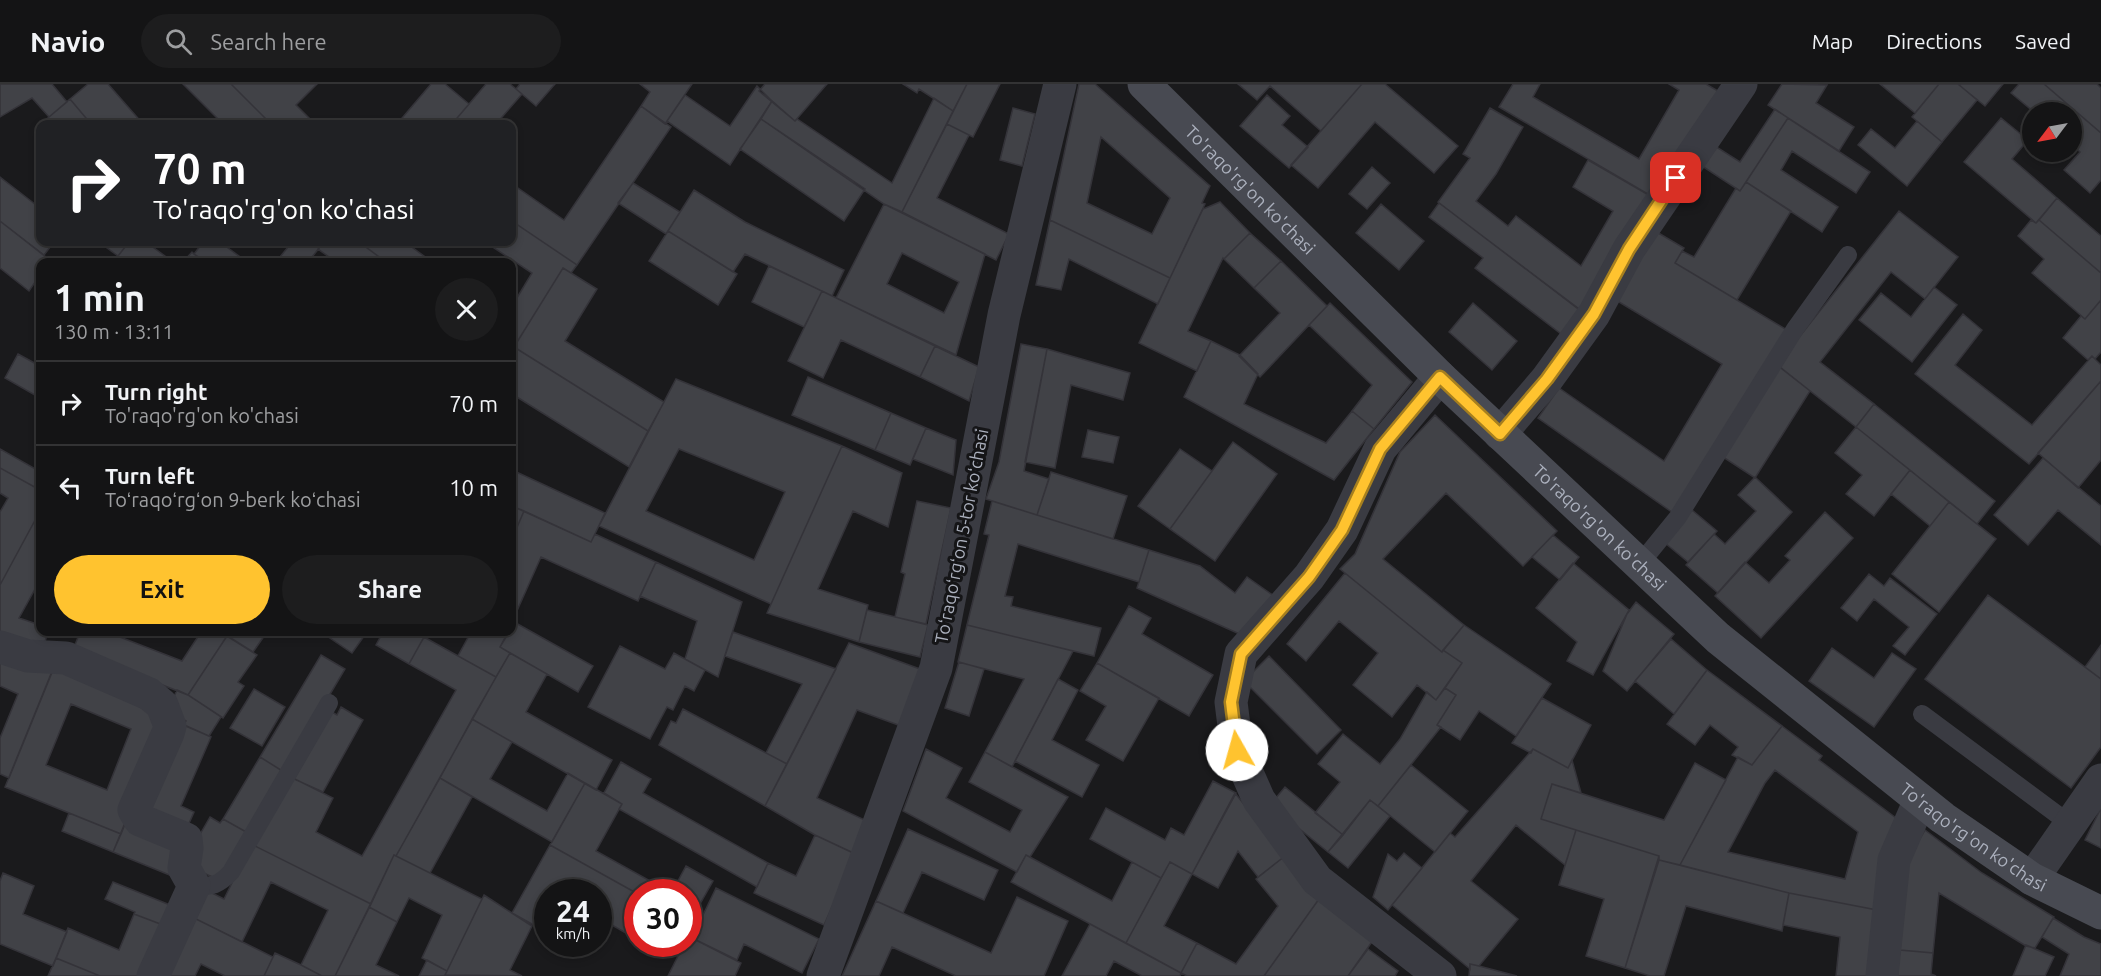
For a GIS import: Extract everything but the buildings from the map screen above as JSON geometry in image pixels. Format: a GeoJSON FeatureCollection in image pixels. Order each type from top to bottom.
{"type":"FeatureCollection","features":[{"type":"Feature","properties":{"kind":"street","name":"Toʻraqoʻrgʻon 5-tor koʻchasi"},"geometry":{"type":"LineString","coordinates":[[824,976],[936,668],[1004,315],[1060,84]]}},
{"type":"Feature","properties":{"kind":"street","name":"To'raqo'rg'on ko'chasi"},"geometry":{"type":"LineString","coordinates":[[1144,84],[1440,377],[1718,638],[1943,819],[2032,879],[2101,913]]}},
{"type":"Feature","properties":{"kind":"street"},"geometry":{"type":"LineString","coordinates":[[1500,434],[1547,379],[1594,314],[1629,249],[1741,84]]}},
{"type":"Feature","properties":{"kind":"street"},"geometry":{"type":"LineString","coordinates":[[1440,377],[1380,449],[1342,530],[1309,577],[1241,654],[1231,702],[1237,750],[1259,800],[1317,880],[1440,976]]}},
{"type":"Feature","properties":{"kind":"street"},"geometry":{"type":"LineString","coordinates":[[0,647],[28,656],[66,658],[149,693],[162,705],[170,726],[134,810],[140,820],[186,839],[184,868],[194,886],[153,976]]}},
{"type":"Feature","properties":{"kind":"street"},"geometry":{"type":"LineString","coordinates":[[2032,879],[2101,780]]}},
{"type":"Feature","properties":{"kind":"street"},"geometry":{"type":"LineString","coordinates":[[1882,976],[1894,860],[1920,800]]}},
{"type":"Feature","properties":{"kind":"lane"},"geometry":{"type":"LineString","coordinates":[[1640,565],[1678,517],[1795,329],[1848,255]]}},
{"type":"Feature","properties":{"kind":"lane"},"geometry":{"type":"LineString","coordinates":[[194,886],[214,886],[223,881],[231,872],[329,703]]}},
{"type":"Feature","properties":{"kind":"lane"},"geometry":{"type":"LineString","coordinates":[[1922,714],[2070,824]]}},
{"type":"Feature","properties":{"kind":"route"},"geometry":{"type":"LineString","coordinates":[[1237,750],[1231,702],[1241,654],[1309,577],[1342,530],[1380,449],[1440,377],[1500,434],[1547,379],[1594,314],[1629,249],[1676,178]]}}]}
